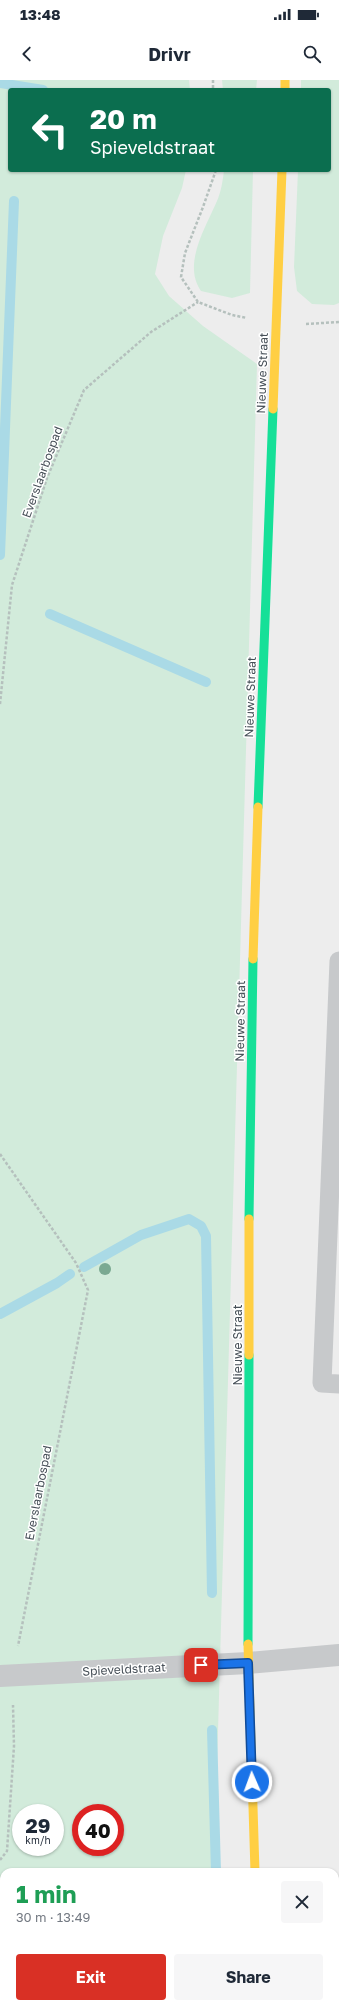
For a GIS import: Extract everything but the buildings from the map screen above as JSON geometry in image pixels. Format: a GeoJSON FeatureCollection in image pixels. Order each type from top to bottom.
{"type":"FeatureCollection","features":[{"type":"Feature","properties":{"kind":"street","name":"Nieuwe Straat"},"geometry":{"type":"LineString","coordinates":[[255,1868],[248,1663],[249,1214],[254,927],[282,172]]}},
{"type":"Feature","properties":{"kind":"street","name":"Spieveldstraat"},"geometry":{"type":"LineString","coordinates":[[7,1675],[248,1663],[339,1655]]}},
{"type":"Feature","properties":{"kind":"lane"},"geometry":{"type":"LineString","coordinates":[[331,1383],[339,961]]}},
{"type":"Feature","properties":{"kind":"path"},"geometry":{"type":"LineString","coordinates":[[215,172],[204,207],[185,253],[181,277],[198,302],[232,315],[276,323],[339,322]]}},
{"type":"Feature","properties":{"kind":"path","name":"Everslaarbospad"},"geometry":{"type":"LineString","coordinates":[[0,704],[12,585],[47,478],[84,390],[151,332],[198,302]]}},
{"type":"Feature","properties":{"kind":"path","name":"Everslaarbospad"},"geometry":{"type":"LineString","coordinates":[[0,1154],[76,1263],[88,1290],[19,1636],[7,1675],[14,1746],[7,1851],[0,1860]]}},
{"type":"Feature","properties":{"kind":"green space"},"geometry":{"type":"Polygon","coordinates":[[[0,80],[189,80],[190,88],[8,88],[8,172],[186,172],[182,188],[163,236],[155,274],[169,296],[203,326],[257,364],[214,1868],[0,1868],[0,80]]]}},
{"type":"Feature","properties":{"kind":"green space"},"geometry":{"type":"Polygon","coordinates":[[[222,80],[257,80],[256,88],[223,88],[222,80]]]}},
{"type":"Feature","properties":{"kind":"green space"},"geometry":{"type":"Polygon","coordinates":[[[301,80],[339,80],[339,303],[334,305],[312,304],[297,291],[294,267],[298,172],[331,172],[331,88],[301,88],[301,80]]]}},
{"type":"Feature","properties":{"kind":"green space"},"geometry":{"type":"Polygon","coordinates":[[[224,172],[253,172],[250,293],[232,298],[201,291],[196,280],[194,269],[195,258],[202,234],[222,186],[224,172]]]}},
{"type":"Feature","properties":{"kind":"waterway"},"geometry":{"type":"LineString","coordinates":[[0,83],[31,88]]}},
{"type":"Feature","properties":{"kind":"waterway"},"geometry":{"type":"LineString","coordinates":[[0,555],[14,201]]}},
{"type":"Feature","properties":{"kind":"waterway"},"geometry":{"type":"LineString","coordinates":[[50,614],[206,682]]}},
{"type":"Feature","properties":{"kind":"waterway"},"geometry":{"type":"LineString","coordinates":[[84,1267],[141,1235],[189,1219],[201,1226],[206,1236],[212,1593]]}},
{"type":"Feature","properties":{"kind":"waterway"},"geometry":{"type":"LineString","coordinates":[[0,1314],[57,1283],[70,1274]]}},
{"type":"Feature","properties":{"kind":"waterway"},"geometry":{"type":"LineString","coordinates":[[212,1730],[216,1868]]}},
{"type":"Feature","properties":{"kind":"traffic: fast"},"geometry":{"type":"LineString","coordinates":[[258,807],[273,409]]}},
{"type":"Feature","properties":{"kind":"traffic: fast"},"geometry":{"type":"LineString","coordinates":[[249,1219],[253,959]]}},
{"type":"Feature","properties":{"kind":"traffic: fast"},"geometry":{"type":"LineString","coordinates":[[248,1644],[249,1355]]}},
{"type":"Feature","properties":{"kind":"traffic: slow"},"geometry":{"type":"LineString","coordinates":[[285,80],[285,88]]}},
{"type":"Feature","properties":{"kind":"traffic: slow"},"geometry":{"type":"LineString","coordinates":[[273,409],[282,172]]}},
{"type":"Feature","properties":{"kind":"traffic: slow"},"geometry":{"type":"LineString","coordinates":[[253,959],[258,807]]}},
{"type":"Feature","properties":{"kind":"traffic: slow"},"geometry":{"type":"LineString","coordinates":[[249,1219],[249,1355]]}},
{"type":"Feature","properties":{"kind":"traffic: slow"},"geometry":{"type":"LineString","coordinates":[[248,1644],[255,1868]]}},
{"type":"Feature","properties":{"kind":"route"},"geometry":{"type":"LineString","coordinates":[[201,1665],[248,1663],[252,1782]]}}]}
